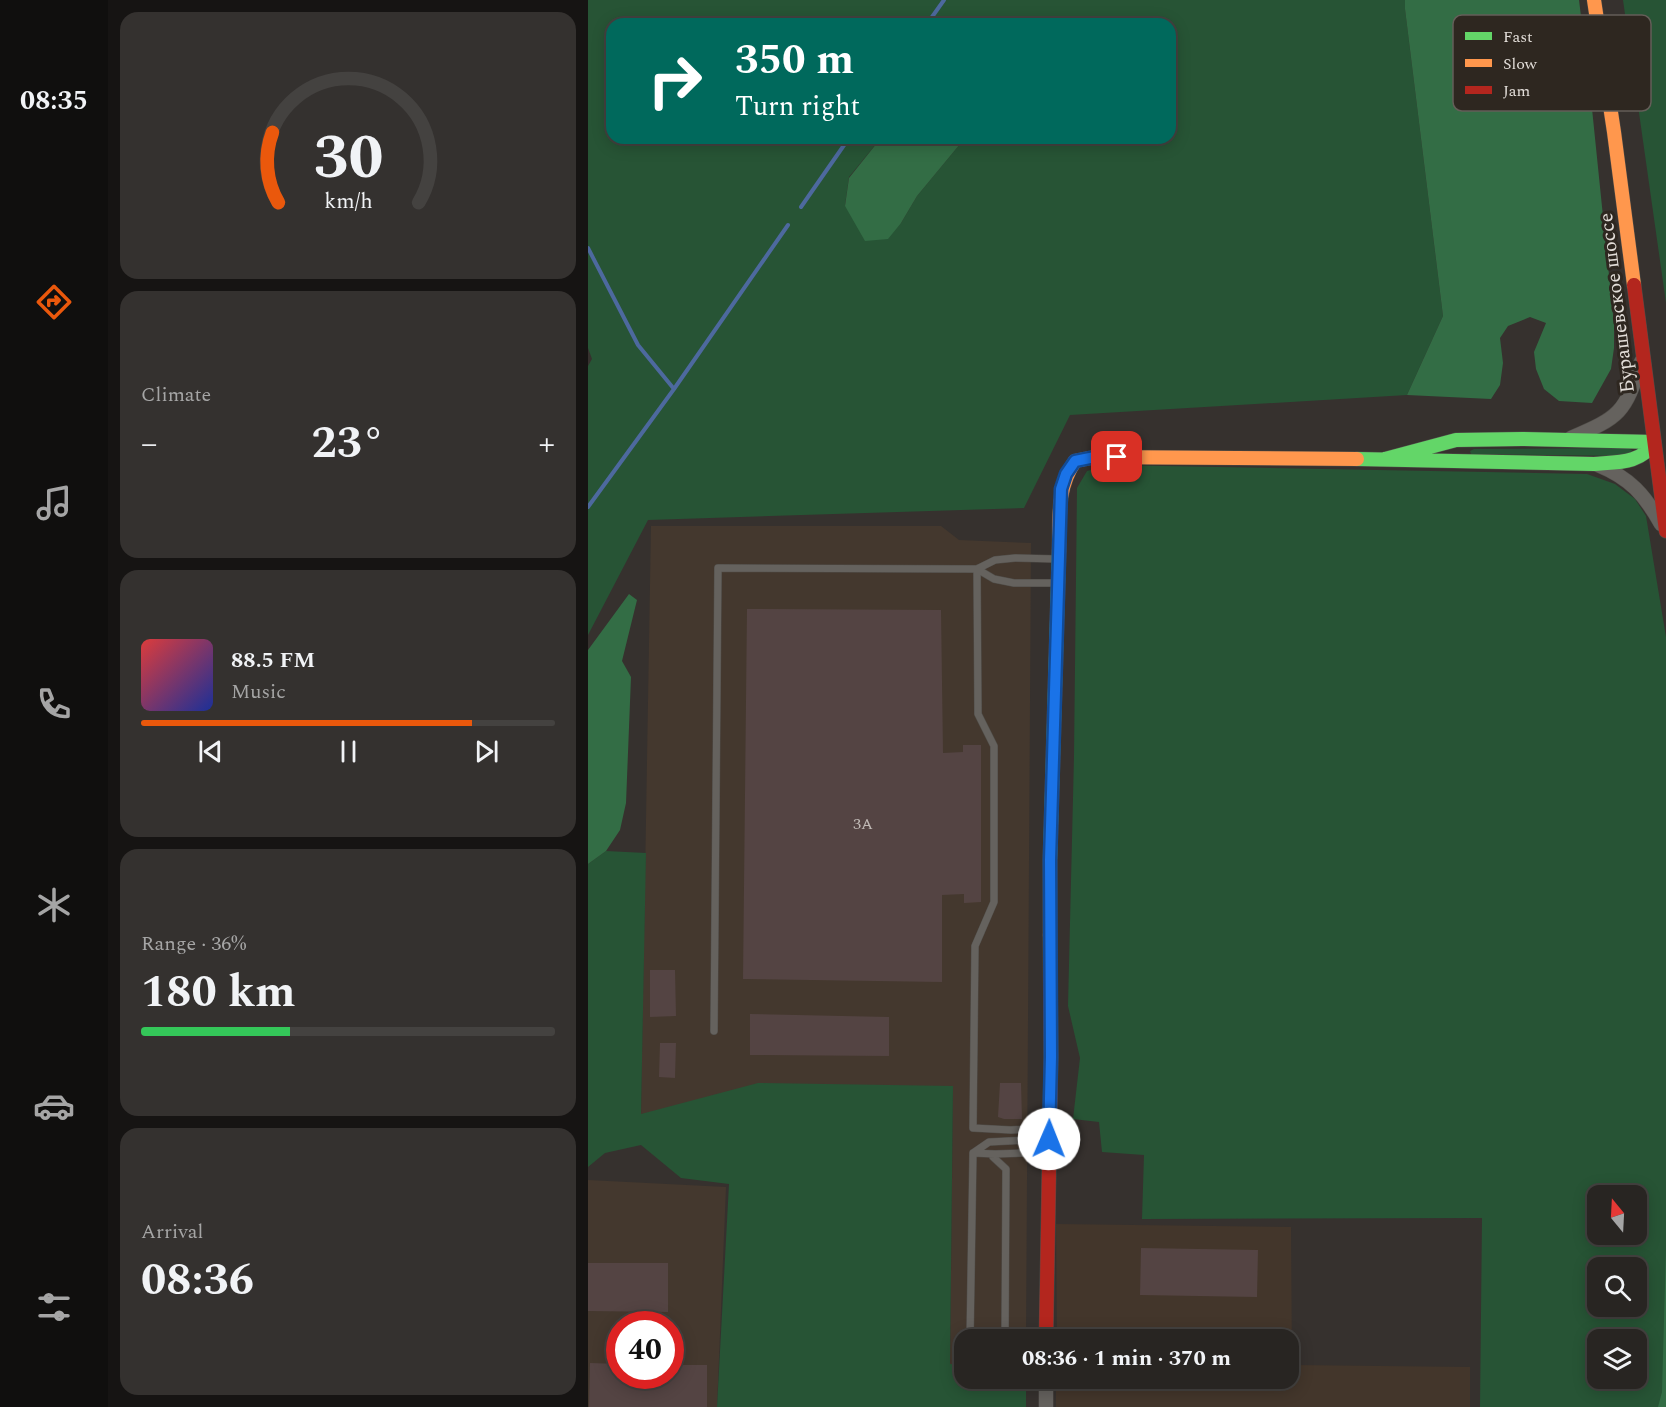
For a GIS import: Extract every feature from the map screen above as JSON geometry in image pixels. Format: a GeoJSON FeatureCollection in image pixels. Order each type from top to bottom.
{"type":"FeatureCollection","features":[{"type":"Feature","properties":{"kind":"street","name":"Бурашевское шоссе"},"geometry":{"type":"LineString","coordinates":[[1594,0],[1596,15]]}},
{"type":"Feature","properties":{"kind":"street","name":"Бурашевское шоссе"},"geometry":{"type":"LineString","coordinates":[[1612,111],[1666,532]]}},
{"type":"Feature","properties":{"kind":"street"},"geometry":{"type":"LineString","coordinates":[[1568,440],[1604,424],[1621,410],[1634,383],[1643,354]]}},
{"type":"Feature","properties":{"kind":"street"},"geometry":{"type":"LineString","coordinates":[[1385,459],[1456,440],[1654,442]]}},
{"type":"Feature","properties":{"kind":"street"},"geometry":{"type":"LineString","coordinates":[[1046,1329],[1051,1057],[1050,860],[1058,559],[1061,489],[1066,474],[1075,461],[1095,457],[1385,459],[1593,464],[1630,461],[1648,451],[1654,442]]}},
{"type":"Feature","properties":{"kind":"street"},"geometry":{"type":"LineString","coordinates":[[1593,464],[1613,471],[1641,493],[1649,502],[1666,532]]}},
{"type":"Feature","properties":{"kind":"street"},"geometry":{"type":"LineString","coordinates":[[1046,1389],[1046,1407]]}},
{"type":"Feature","properties":{"kind":"lane"},"geometry":{"type":"LineString","coordinates":[[714,1031],[718,568],[977,569],[995,560],[1058,559]]}},
{"type":"Feature","properties":{"kind":"lane"},"geometry":{"type":"LineString","coordinates":[[977,569],[994,579],[1058,584]]}},
{"type":"Feature","properties":{"kind":"lane"},"geometry":{"type":"LineString","coordinates":[[977,569],[978,714],[994,746],[994,902],[975,946],[973,1128],[1011,1130],[1049,1140]]}},
{"type":"Feature","properties":{"kind":"lane"},"geometry":{"type":"LineString","coordinates":[[973,1153],[989,1142],[1049,1140]]}},
{"type":"Feature","properties":{"kind":"lane"},"geometry":{"type":"LineString","coordinates":[[973,1153],[995,1154],[1049,1140]]}},
{"type":"Feature","properties":{"kind":"lane"},"geometry":{"type":"LineString","coordinates":[[970,1329],[973,1153]]}},
{"type":"Feature","properties":{"kind":"lane"},"geometry":{"type":"LineString","coordinates":[[995,1154],[993,1157],[1006,1169],[1005,1329]]}},
{"type":"Feature","properties":{"kind":"shaded area"},"geometry":{"type":"Polygon","coordinates":[[[651,526],[941,526],[959,540],[1031,543],[1026,1329],[954,1329],[954,1365],[950,1365],[953,1086],[641,1114],[651,526]]]}},
{"type":"Feature","properties":{"kind":"shaded area"},"geometry":{"type":"Polygon","coordinates":[[[588,1180],[726,1187],[717,1407],[588,1407],[588,1180]]]}},
{"type":"Feature","properties":{"kind":"shaded area"},"geometry":{"type":"Polygon","coordinates":[[[1056,1224],[1291,1227],[1292,1329],[1057,1329],[1056,1224]]]}},
{"type":"Feature","properties":{"kind":"shaded area"},"geometry":{"type":"Polygon","coordinates":[[[1299,1365],[1470,1367],[1470,1407],[1056,1407],[1056,1389],[1299,1389],[1299,1365]]]}},
{"type":"Feature","properties":{"kind":"green space"},"geometry":{"type":"Polygon","coordinates":[[[588,0],[1405,0],[1443,316],[1407,395],[1070,415],[1024,508],[648,520],[588,635],[588,366],[592,359],[588,348],[588,0]]]}},
{"type":"Feature","properties":{"kind":"green space"},"geometry":{"type":"Polygon","coordinates":[[[1405,0],[1579,0],[1581,15],[1453,15],[1453,111],[1592,111],[1614,324],[1614,348],[1611,369],[1592,403],[1559,401],[1544,389],[1536,369],[1534,352],[1546,323],[1530,317],[1508,326],[1500,338],[1503,363],[1500,385],[1491,399],[1407,395],[1443,316],[1405,0]]]}},
{"type":"Feature","properties":{"kind":"green space"},"geometry":{"type":"Polygon","coordinates":[[[1623,0],[1666,0],[1666,303],[1639,111],[1651,111],[1651,15],[1625,15],[1623,0]]]}},
{"type":"Feature","properties":{"kind":"green space"},"geometry":{"type":"Polygon","coordinates":[[[876,144],[960,144],[917,196],[901,223],[888,239],[865,241],[845,206],[849,178],[876,144]]]}},
{"type":"Feature","properties":{"kind":"green space"},"geometry":{"type":"Polygon","coordinates":[[[1626,448],[1632,450],[1630,456],[1471,454],[1470,451],[1474,449],[1626,448]]]}},
{"type":"Feature","properties":{"kind":"green space"},"geometry":{"type":"Polygon","coordinates":[[[1110,465],[1587,474],[1615,484],[1635,499],[1646,516],[1666,637],[1666,1407],[1480,1407],[1482,1218],[1142,1219],[1144,1155],[1102,1152],[1099,1122],[1073,1119],[1080,1058],[1068,1006],[1077,488],[1087,471],[1110,465]]]}},
{"type":"Feature","properties":{"kind":"green space"},"geometry":{"type":"Polygon","coordinates":[[[629,594],[637,600],[622,661],[631,677],[626,803],[620,830],[606,851],[588,864],[588,650],[629,594]]]}},
{"type":"Feature","properties":{"kind":"green space"},"geometry":{"type":"Polygon","coordinates":[[[606,851],[646,853],[641,1114],[758,1083],[953,1086],[950,1364],[954,1364],[954,1389],[1026,1389],[1026,1407],[717,1407],[729,1184],[681,1178],[641,1145],[605,1153],[588,1167],[588,864],[606,851]]]}},
{"type":"Feature","properties":{"kind":"green space"},"geometry":{"type":"Polygon","coordinates":[[[1666,1249],[1666,1407],[1658,1407],[1662,1392],[1666,1249]]]}},
{"type":"Feature","properties":{"kind":"building"},"geometry":{"type":"Polygon","coordinates":[[[747,609],[941,610],[943,753],[963,752],[963,745],[981,745],[981,902],[964,903],[964,894],[942,895],[942,982],[743,979],[747,609]]]}},
{"type":"Feature","properties":{"kind":"building"},"geometry":{"type":"Polygon","coordinates":[[[650,970],[675,970],[676,1016],[650,1017],[650,970]]]}},
{"type":"Feature","properties":{"kind":"building"},"geometry":{"type":"Polygon","coordinates":[[[750,1014],[889,1017],[889,1056],[750,1055],[750,1014]]]}},
{"type":"Feature","properties":{"kind":"building"},"geometry":{"type":"Polygon","coordinates":[[[660,1043],[676,1043],[675,1078],[659,1077],[660,1043]]]}},
{"type":"Feature","properties":{"kind":"building"},"geometry":{"type":"Polygon","coordinates":[[[1000,1083],[1021,1083],[1022,1119],[998,1117],[1000,1083]]]}},
{"type":"Feature","properties":{"kind":"building"},"geometry":{"type":"Polygon","coordinates":[[[1141,1248],[1258,1250],[1257,1297],[1140,1295],[1141,1248]]]}},
{"type":"Feature","properties":{"kind":"building"},"geometry":{"type":"Polygon","coordinates":[[[588,1263],[668,1263],[668,1311],[588,1311],[588,1263]]]}},
{"type":"Feature","properties":{"kind":"building"},"geometry":{"type":"Polygon","coordinates":[[[590,1363],[606,1364],[606,1389],[684,1389],[684,1365],[707,1365],[707,1407],[589,1407],[590,1363]]]}},
{"type":"Feature","properties":{"kind":"waterway"},"geometry":{"type":"LineString","coordinates":[[931,18],[944,0]]}},
{"type":"Feature","properties":{"kind":"waterway"},"geometry":{"type":"LineString","coordinates":[[801,207],[845,144]]}},
{"type":"Feature","properties":{"kind":"waterway"},"geometry":{"type":"LineString","coordinates":[[588,507],[674,389],[788,225]]}},
{"type":"Feature","properties":{"kind":"waterway"},"geometry":{"type":"LineString","coordinates":[[588,248],[638,345],[674,389]]}},
{"type":"Feature","properties":{"kind":"traffic: fast"},"geometry":{"type":"LineString","coordinates":[[1357,459],[1594,464],[1636,458],[1649,449],[1654,442],[1456,440],[1385,459]]}},
{"type":"Feature","properties":{"kind":"traffic: fast"},"geometry":{"type":"LineString","coordinates":[[1050,935],[1059,551]]}},
{"type":"Feature","properties":{"kind":"traffic: slow"},"geometry":{"type":"LineString","coordinates":[[1594,0],[1596,15]]}},
{"type":"Feature","properties":{"kind":"traffic: slow"},"geometry":{"type":"LineString","coordinates":[[1611,111],[1634,285]]}},
{"type":"Feature","properties":{"kind":"traffic: slow"},"geometry":{"type":"LineString","coordinates":[[1059,551],[1059,515],[1062,493],[1075,461],[1095,457],[1357,459]]}},
{"type":"Feature","properties":{"kind":"traffic: jam"},"geometry":{"type":"LineString","coordinates":[[1634,285],[1666,531]]}},
{"type":"Feature","properties":{"kind":"traffic: jam"},"geometry":{"type":"LineString","coordinates":[[1046,1329],[1051,1057],[1050,935]]}},
{"type":"Feature","properties":{"kind":"route"},"geometry":{"type":"LineString","coordinates":[[1049,1139],[1050,860],[1061,489],[1066,474],[1075,461],[1095,457],[1117,457]]}}]}
